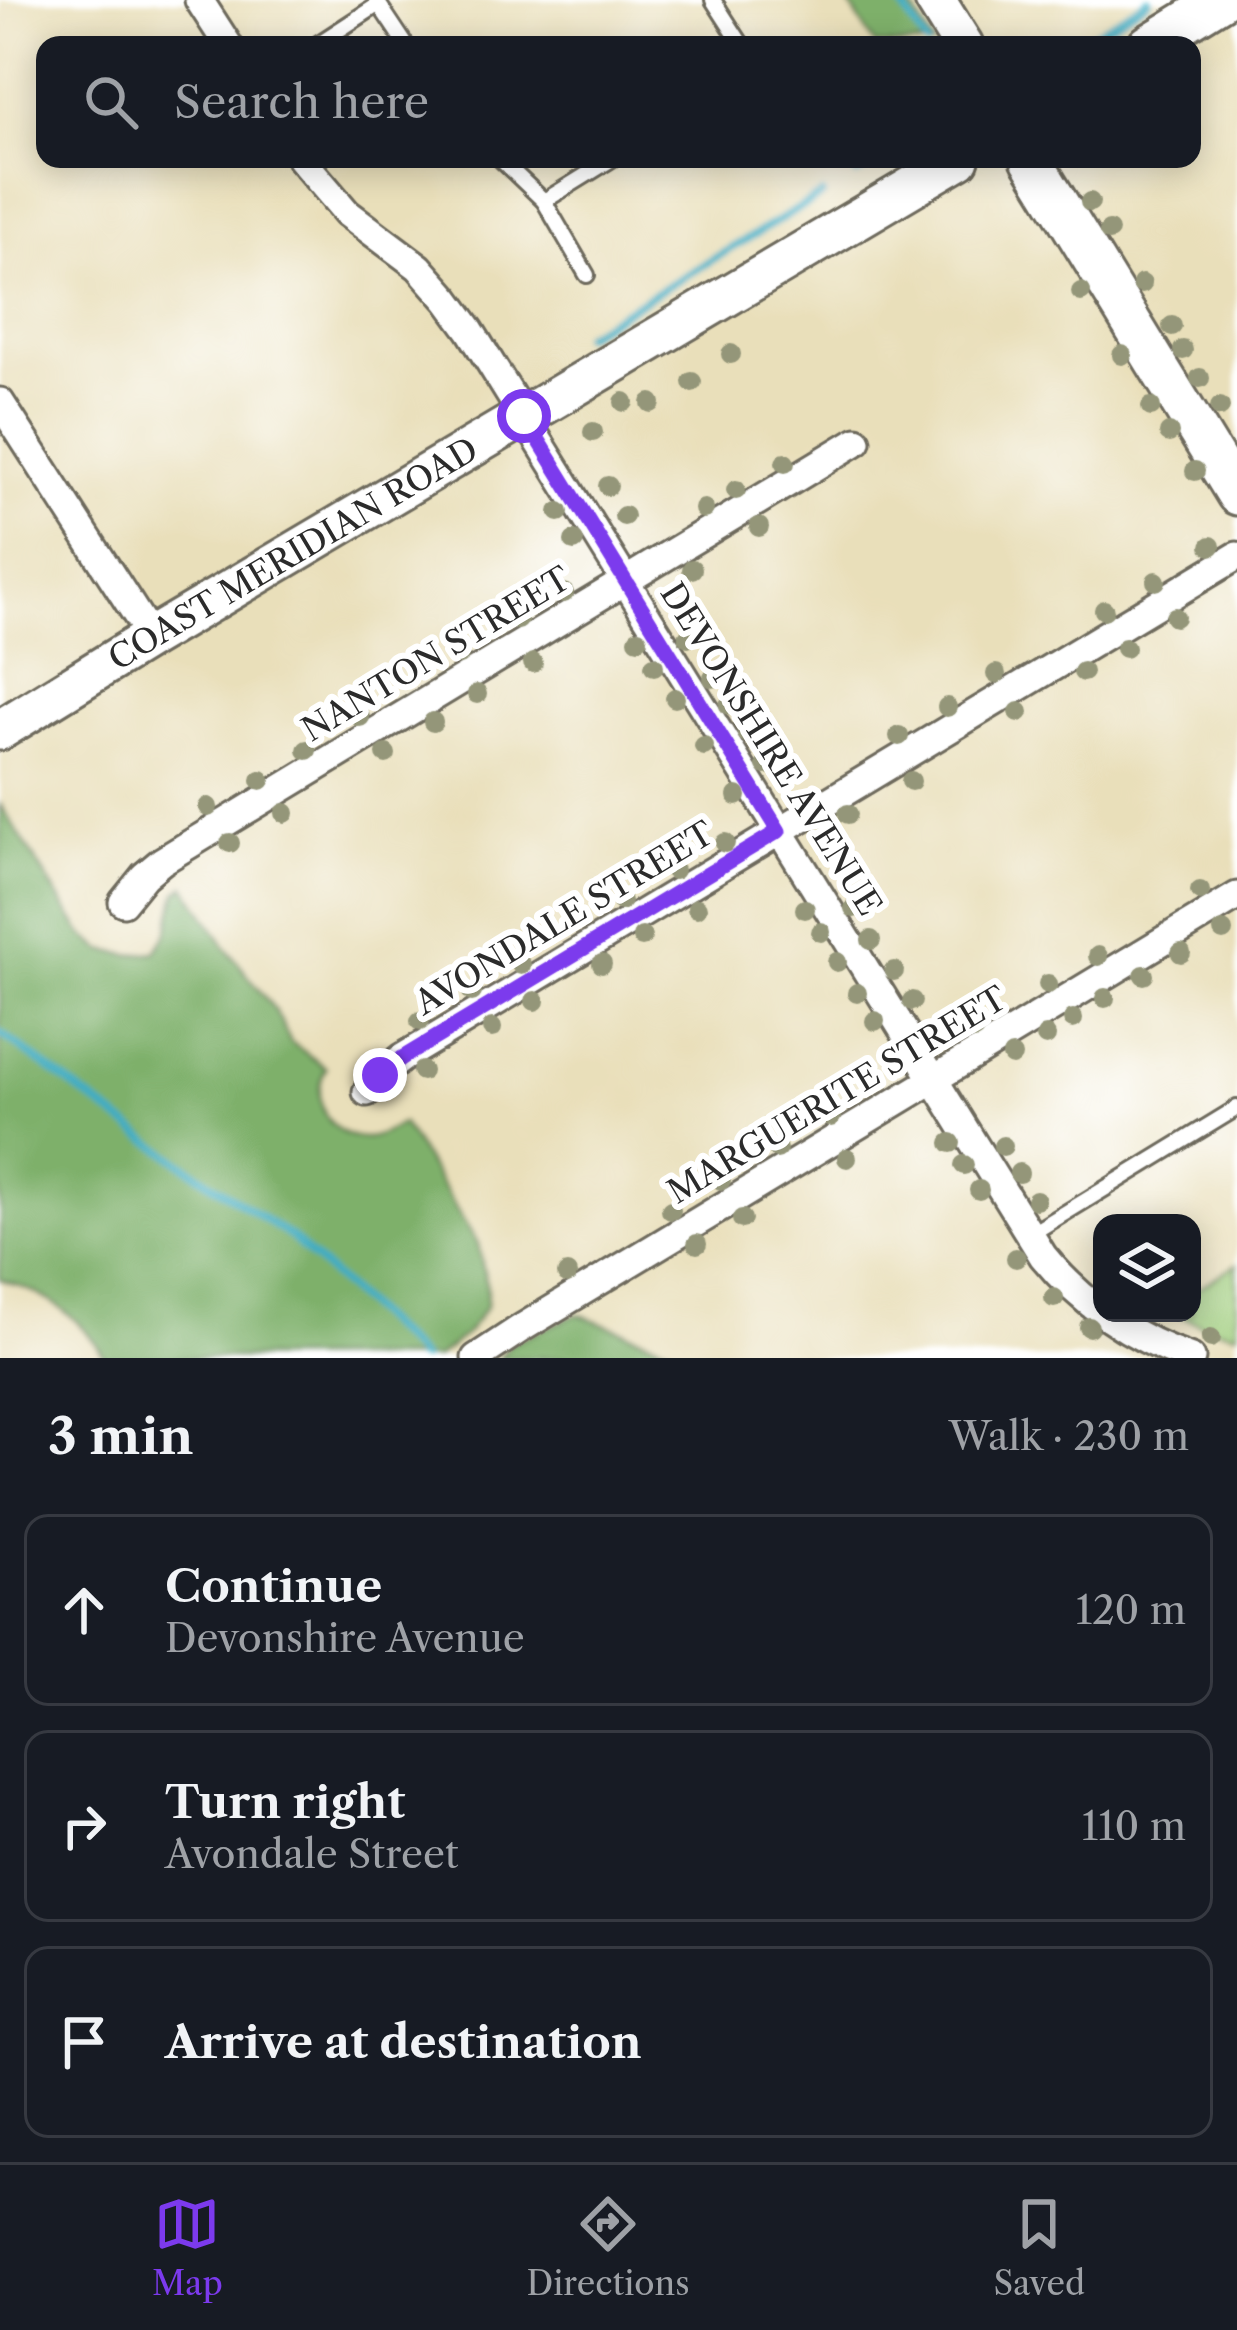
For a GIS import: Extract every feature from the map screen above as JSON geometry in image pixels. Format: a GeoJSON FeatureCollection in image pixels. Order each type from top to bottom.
{"type":"FeatureCollection","features":[{"type":"Feature","properties":{"kind":"main road"},"geometry":{"type":"LineString","coordinates":[[935,0],[957,36]]}},
{"type":"Feature","properties":{"kind":"main road"},"geometry":{"type":"LineString","coordinates":[[1163,36],[1221,0]]}},
{"type":"Feature","properties":{"kind":"main road","name":"COAST MERIDIAN ROAD"},"geometry":{"type":"LineString","coordinates":[[0,730],[944,168]]}},
{"type":"Feature","properties":{"kind":"main road"},"geometry":{"type":"LineString","coordinates":[[1037,168],[1237,495]]}},
{"type":"Feature","properties":{"kind":"street"},"geometry":{"type":"LineString","coordinates":[[199,0],[222,36]]}},
{"type":"Feature","properties":{"kind":"street","name":"DEVONSHIRE AVENUE"},"geometry":{"type":"LineString","coordinates":[[308,168],[346,213],[401,252],[434,283],[470,330],[1028,1235],[1059,1276],[1100,1312],[1142,1338],[1191,1358]]}},
{"type":"Feature","properties":{"kind":"street"},"geometry":{"type":"LineString","coordinates":[[0,402],[151,637]]}},
{"type":"Feature","properties":{"kind":"street","name":"NANTON STREET"},"geometry":{"type":"LineString","coordinates":[[123,902],[162,861],[857,441]]}},
{"type":"Feature","properties":{"kind":"street","name":"AVONDALE STREET"},"geometry":{"type":"LineString","coordinates":[[367,1092],[402,1058],[1237,556]]}},
{"type":"Feature","properties":{"kind":"street","name":"MARGUERITE STREET"},"geometry":{"type":"LineString","coordinates":[[476,1358],[1237,896]]}},
{"type":"Feature","properties":{"kind":"lane"},"geometry":{"type":"LineString","coordinates":[[712,0],[736,36]]}},
{"type":"Feature","properties":{"kind":"lane"},"geometry":{"type":"LineString","coordinates":[[329,36],[378,2],[400,36]]}},
{"type":"Feature","properties":{"kind":"lane"},"geometry":{"type":"LineString","coordinates":[[509,168],[544,201],[586,275]]}},
{"type":"Feature","properties":{"kind":"lane"},"geometry":{"type":"LineString","coordinates":[[544,201],[597,168]]}},
{"type":"Feature","properties":{"kind":"lane"},"geometry":{"type":"LineString","coordinates":[[1028,1235],[1237,1108]]}},
{"type":"Feature","properties":{"kind":"green space"},"geometry":{"type":"Polygon","coordinates":[[[847,0],[908,0],[929,36],[869,36],[847,0]]]}},
{"type":"Feature","properties":{"kind":"green space"},"geometry":{"type":"Polygon","coordinates":[[[0,804],[82,934],[103,950],[130,955],[155,952],[168,932],[177,892],[186,886],[275,1010],[291,1042],[326,1068],[321,1104],[333,1124],[353,1137],[366,1138],[402,1123],[478,1244],[486,1307],[465,1335],[436,1358],[105,1358],[86,1330],[61,1308],[0,1279],[0,804]]]}},
{"type":"Feature","properties":{"kind":"green space"},"geometry":{"type":"Polygon","coordinates":[[[1237,1264],[1237,1333],[1196,1322],[1201,1322],[1201,1286],[1237,1264]]]}},
{"type":"Feature","properties":{"kind":"green space"},"geometry":{"type":"Polygon","coordinates":[[[578,1314],[697,1358],[499,1358],[512,1342],[578,1314]]]}},
{"type":"Feature","properties":{"kind":"waterway"},"geometry":{"type":"LineString","coordinates":[[899,0],[921,36]]}},
{"type":"Feature","properties":{"kind":"waterway"},"geometry":{"type":"LineString","coordinates":[[1091,36],[1149,0]]}},
{"type":"Feature","properties":{"kind":"waterway"},"geometry":{"type":"LineString","coordinates":[[857,173],[866,168]]}},
{"type":"Feature","properties":{"kind":"waterway"},"geometry":{"type":"LineString","coordinates":[[584,335],[822,195]]}},
{"type":"Feature","properties":{"kind":"waterway"},"geometry":{"type":"LineString","coordinates":[[0,1033],[292,1238],[421,1358]]}},
{"type":"Feature","properties":{"kind":"route"},"geometry":{"type":"LineString","coordinates":[[380,1075],[779,831],[524,416]]}}]}
